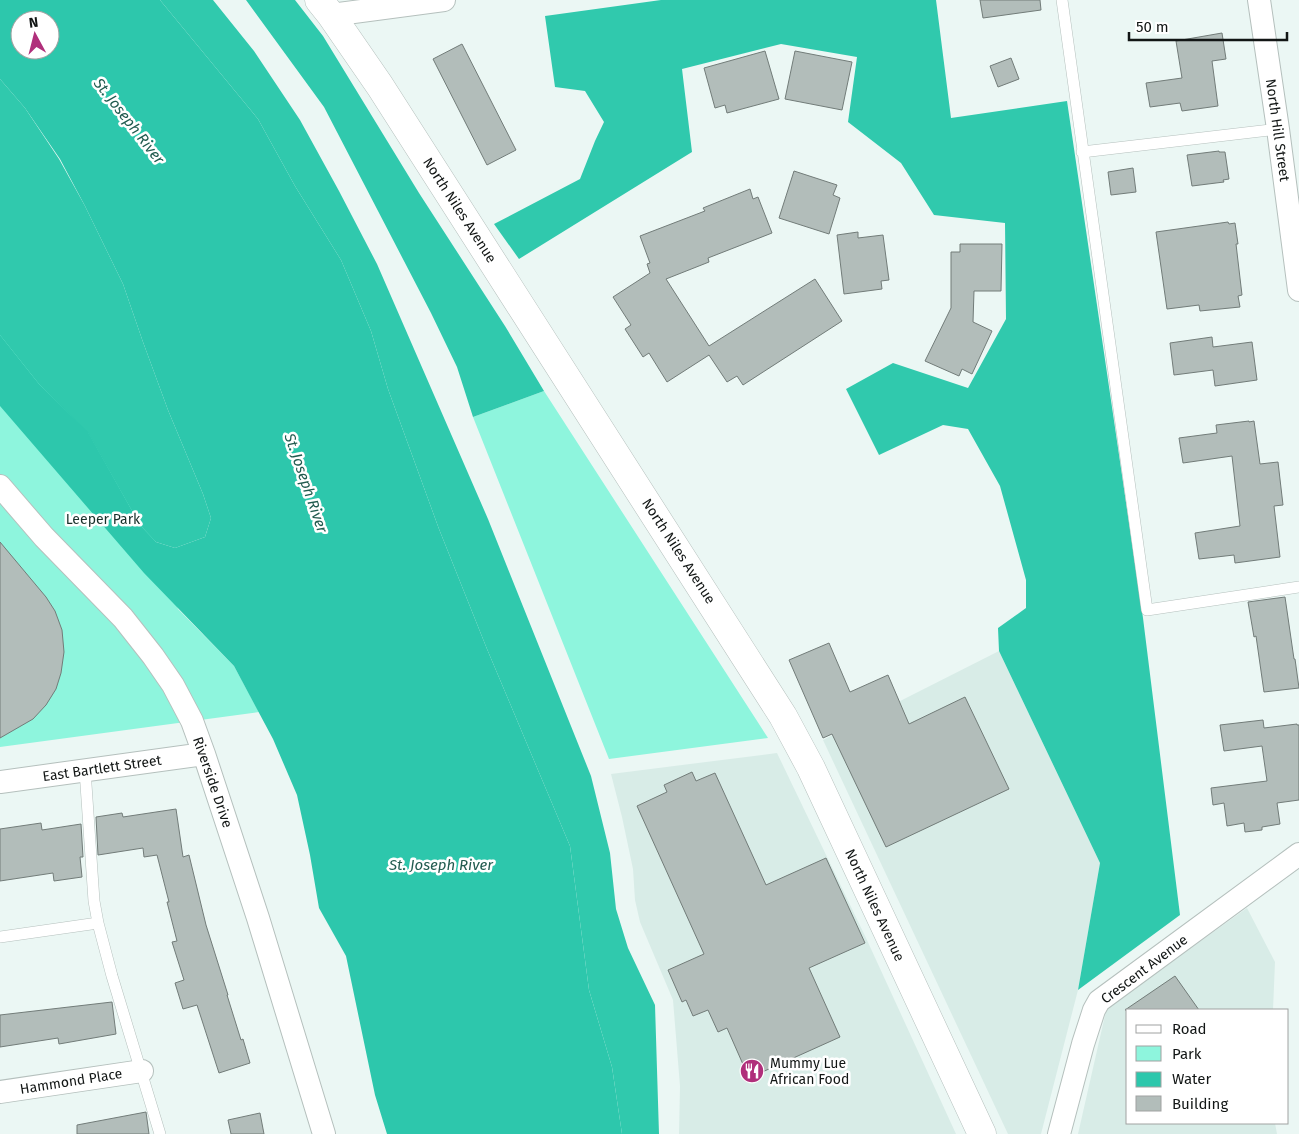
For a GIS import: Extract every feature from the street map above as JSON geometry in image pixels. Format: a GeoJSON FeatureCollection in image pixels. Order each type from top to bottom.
{"type":"FeatureCollection","features":[{"type":"Feature","properties":{"kind":"street"},"geometry":{"type":"LineString","coordinates":[[325,8],[444,0]]}},
{"type":"Feature","properties":{"kind":"street","name":"North Hill Street"},"geometry":{"type":"LineString","coordinates":[[1259,0],[1299,290]]}},
{"type":"Feature","properties":{"kind":"street","name":"North Niles Avenue"},"geometry":{"type":"LineString","coordinates":[[325,8],[386,94],[784,716],[811,768],[982,1134]]}},
{"type":"Feature","properties":{"kind":"street","name":"Riverside Drive"},"geometry":{"type":"LineString","coordinates":[[0,486],[44,537],[123,618],[173,685],[192,721],[258,918],[324,1134]]}},
{"type":"Feature","properties":{"kind":"street","name":"East Bartlett Street"},"geometry":{"type":"LineString","coordinates":[[0,782],[204,754]]}},
{"type":"Feature","properties":{"kind":"street","name":"Crescent Avenue"},"geometry":{"type":"LineString","coordinates":[[1059,1134],[1083,1044],[1094,1010],[1099,1001],[1299,854]]}},
{"type":"Feature","properties":{"kind":"street","name":"Hammond Place"},"geometry":{"type":"LineString","coordinates":[[0,1092],[142,1071]]}},
{"type":"Feature","properties":{"kind":"lane"},"geometry":{"type":"LineString","coordinates":[[1062,0],[1147,610],[1299,587]]}},
{"type":"Feature","properties":{"kind":"lane"},"geometry":{"type":"LineString","coordinates":[[1082,152],[1278,129]]}},
{"type":"Feature","properties":{"kind":"lane"},"geometry":{"type":"LineString","coordinates":[[85,770],[94,901],[98,923],[112,976],[160,1134]]}},
{"type":"Feature","properties":{"kind":"lane"},"geometry":{"type":"LineString","coordinates":[[0,937],[98,923]]}},
{"type":"Feature","properties":{"kind":"shaded area"},"geometry":{"type":"Polygon","coordinates":[[[160,0],[213,0],[254,51],[300,120],[377,264],[488,519],[591,776],[610,853],[616,909],[628,948],[655,1005],[659,1134],[622,1134],[612,1067],[589,990],[570,846],[439,529],[388,389],[371,331],[341,260],[295,186],[258,119],[160,0]]]}},
{"type":"Feature","properties":{"kind":"shaded area"},"geometry":{"type":"Polygon","coordinates":[[[246,0],[295,0],[323,36],[544,391],[473,417],[457,367],[324,107],[246,0]]]}},
{"type":"Feature","properties":{"kind":"shaded area"},"geometry":{"type":"Polygon","coordinates":[[[661,0],[936,0],[951,118],[1067,101],[1143,618],[1180,915],[1078,990],[1100,863],[999,651],[998,628],[1026,608],[1026,580],[1000,486],[968,429],[943,425],[879,455],[846,389],[893,363],[968,388],[1006,319],[1005,223],[934,215],[901,163],[848,122],[857,57],[781,44],[682,69],[692,152],[519,259],[494,224],[580,179],[604,122],[585,91],[555,87],[545,16],[661,0]]]}},
{"type":"Feature","properties":{"kind":"shaded area"},"geometry":{"type":"Polygon","coordinates":[[[0,79],[25,108],[59,159],[85,206],[123,284],[168,410],[211,518],[205,537],[175,548],[156,542],[140,525],[88,433],[39,384],[0,335],[0,79]]]}},
{"type":"Feature","properties":{"kind":"shaded area"},"geometry":{"type":"Polygon","coordinates":[[[999,651],[1100,863],[1078,990],[1041,1134],[1008,1134],[823,740],[999,651]]]}},
{"type":"Feature","properties":{"kind":"shaded area"},"geometry":{"type":"Polygon","coordinates":[[[777,753],[866,938],[956,1134],[679,1134],[680,1086],[673,1000],[640,922],[635,900],[633,869],[611,774],[777,753]]]}},
{"type":"Feature","properties":{"kind":"shaded area"},"geometry":{"type":"Polygon","coordinates":[[[1247,908],[1275,962],[1273,1009],[1126,1009],[1126,1124],[1275,1124],[1277,1134],[1078,1134],[1106,1011],[1112,1004],[1247,908]]]}},
{"type":"Feature","properties":{"kind":"green space","name":"Leeper Park"},"geometry":{"type":"Polygon","coordinates":[[[0,79],[178,609],[234,666],[259,712],[0,747],[0,79]]]}},
{"type":"Feature","properties":{"kind":"green space"},"geometry":{"type":"Polygon","coordinates":[[[544,391],[768,738],[609,759],[473,417],[544,391]]]}},
{"type":"Feature","properties":{"kind":"water","name":"St. Joseph River"},"geometry":{"type":"Polygon","coordinates":[[[0,0],[160,0],[258,119],[295,186],[341,260],[371,331],[388,389],[439,529],[570,846],[589,990],[612,1067],[622,1134],[387,1134],[375,1095],[346,956],[319,908],[297,795],[273,739],[234,666],[144,573],[0,406],[0,335],[39,384],[88,432],[140,525],[156,542],[175,548],[205,537],[211,518],[168,410],[123,284],[60,159],[25,108],[0,79],[0,0]]]}},
{"type":"Feature","properties":{"kind":"building"},"geometry":{"type":"Polygon","coordinates":[[[980,0],[1040,0],[1041,10],[983,18],[980,0]]]}},
{"type":"Feature","properties":{"kind":"building"},"geometry":{"type":"Polygon","coordinates":[[[1222,33],[1226,59],[1212,61],[1218,106],[1182,111],[1180,103],[1150,107],[1146,83],[1182,78],[1176,41],[1222,33]]]}},
{"type":"Feature","properties":{"kind":"building"},"geometry":{"type":"Polygon","coordinates":[[[462,44],[516,150],[487,165],[433,59],[462,44]]]}},
{"type":"Feature","properties":{"kind":"building"},"geometry":{"type":"Polygon","coordinates":[[[765,51],[779,99],[727,113],[725,105],[715,108],[704,68],[765,51]]]}},
{"type":"Feature","properties":{"kind":"building"},"geometry":{"type":"Polygon","coordinates":[[[795,51],[852,62],[842,110],[785,99],[795,51]]]}},
{"type":"Feature","properties":{"kind":"building"},"geometry":{"type":"Polygon","coordinates":[[[1011,58],[1019,79],[998,87],[990,66],[1011,58]]]}},
{"type":"Feature","properties":{"kind":"building"},"geometry":{"type":"Polygon","coordinates":[[[1225,152],[1229,179],[1223,180],[1224,182],[1192,186],[1187,155],[1225,152]]]}},
{"type":"Feature","properties":{"kind":"building"},"geometry":{"type":"Polygon","coordinates":[[[1133,168],[1136,192],[1111,195],[1108,172],[1133,168]]]}},
{"type":"Feature","properties":{"kind":"building"},"geometry":{"type":"Polygon","coordinates":[[[794,171],[837,185],[833,195],[840,198],[829,234],[779,218],[794,171]]]}},
{"type":"Feature","properties":{"kind":"building"},"geometry":{"type":"Polygon","coordinates":[[[750,189],[753,199],[758,197],[772,233],[708,258],[709,262],[666,279],[709,346],[815,279],[842,321],[743,385],[737,376],[727,382],[709,355],[667,382],[649,353],[643,357],[625,329],[631,325],[613,297],[650,273],[647,264],[650,263],[640,236],[705,211],[703,208],[750,189]]]}},
{"type":"Feature","properties":{"kind":"building"},"geometry":{"type":"Polygon","coordinates":[[[1228,222],[1229,224],[1235,223],[1238,244],[1236,244],[1242,295],[1238,296],[1240,307],[1200,311],[1199,305],[1167,309],[1156,232],[1228,222]]]}},
{"type":"Feature","properties":{"kind":"building"},"geometry":{"type":"Polygon","coordinates":[[[858,232],[858,238],[883,235],[889,280],[881,281],[882,289],[844,294],[837,235],[858,232]]]}},
{"type":"Feature","properties":{"kind":"building"},"geometry":{"type":"Polygon","coordinates":[[[960,244],[1002,244],[1001,291],[974,291],[973,322],[992,331],[972,374],[962,369],[959,376],[925,361],[951,308],[951,252],[960,252],[960,244]]]}},
{"type":"Feature","properties":{"kind":"building"},"geometry":{"type":"Polygon","coordinates":[[[1212,337],[1213,347],[1252,342],[1257,380],[1215,386],[1213,370],[1174,375],[1170,343],[1212,337]]]}},
{"type":"Feature","properties":{"kind":"building"},"geometry":{"type":"Polygon","coordinates":[[[1254,421],[1260,464],[1278,462],[1283,505],[1274,506],[1280,557],[1235,563],[1234,555],[1199,559],[1195,533],[1240,526],[1232,456],[1183,463],[1179,438],[1217,433],[1216,425],[1254,421]]]}},
{"type":"Feature","properties":{"kind":"building"},"geometry":{"type":"Polygon","coordinates":[[[0,542],[46,597],[55,611],[62,630],[64,652],[61,673],[56,689],[46,705],[33,719],[0,738],[0,542]]]}},
{"type":"Feature","properties":{"kind":"building"},"geometry":{"type":"Polygon","coordinates":[[[1285,597],[1299,688],[1264,692],[1256,636],[1254,637],[1248,602],[1285,597]]]}},
{"type":"Feature","properties":{"kind":"building"},"geometry":{"type":"Polygon","coordinates":[[[829,643],[850,692],[888,675],[909,724],[965,697],[1009,789],[886,847],[832,734],[823,738],[789,660],[829,643]]]}},
{"type":"Feature","properties":{"kind":"building"},"geometry":{"type":"Polygon","coordinates":[[[1263,720],[1264,728],[1299,725],[1299,800],[1277,803],[1280,824],[1262,827],[1262,830],[1245,832],[1244,823],[1227,826],[1224,803],[1213,805],[1211,788],[1267,781],[1262,746],[1224,751],[1220,725],[1263,720]]]}},
{"type":"Feature","properties":{"kind":"building"},"geometry":{"type":"Polygon","coordinates":[[[692,772],[696,781],[715,773],[766,885],[826,858],[865,943],[809,968],[840,1037],[749,1078],[727,1028],[718,1032],[708,1010],[693,1016],[686,1000],[682,1002],[668,970],[704,954],[637,806],[667,792],[664,785],[692,772]]]}},
{"type":"Feature","properties":{"kind":"building"},"geometry":{"type":"Polygon","coordinates":[[[176,809],[183,857],[189,855],[206,925],[241,1040],[243,1039],[250,1063],[219,1073],[197,1005],[183,1009],[175,983],[184,980],[172,942],[177,941],[157,855],[144,857],[143,848],[98,855],[96,817],[122,813],[123,817],[176,809]]]}},
{"type":"Feature","properties":{"kind":"building"},"geometry":{"type":"Polygon","coordinates":[[[41,823],[42,830],[81,824],[83,857],[80,857],[82,877],[54,881],[53,873],[0,881],[0,829],[41,823]]]}},
{"type":"Feature","properties":{"kind":"building"},"geometry":{"type":"Polygon","coordinates":[[[1175,976],[1198,1009],[1126,1009],[1175,976]]]}},
{"type":"Feature","properties":{"kind":"building"},"geometry":{"type":"Polygon","coordinates":[[[112,1002],[116,1034],[59,1044],[58,1038],[0,1047],[0,1015],[112,1002]]]}},
{"type":"Feature","properties":{"kind":"building"},"geometry":{"type":"Polygon","coordinates":[[[146,1112],[149,1134],[77,1134],[77,1125],[146,1112]]]}},
{"type":"Feature","properties":{"kind":"building"},"geometry":{"type":"Polygon","coordinates":[[[260,1113],[264,1134],[231,1134],[228,1120],[260,1113]]]}},
{"type":"Feature","properties":{"kind":"place","name":"Mummy Lue African Food"},"geometry":{"type":"Point","coordinates":[752,1071]}}]}
